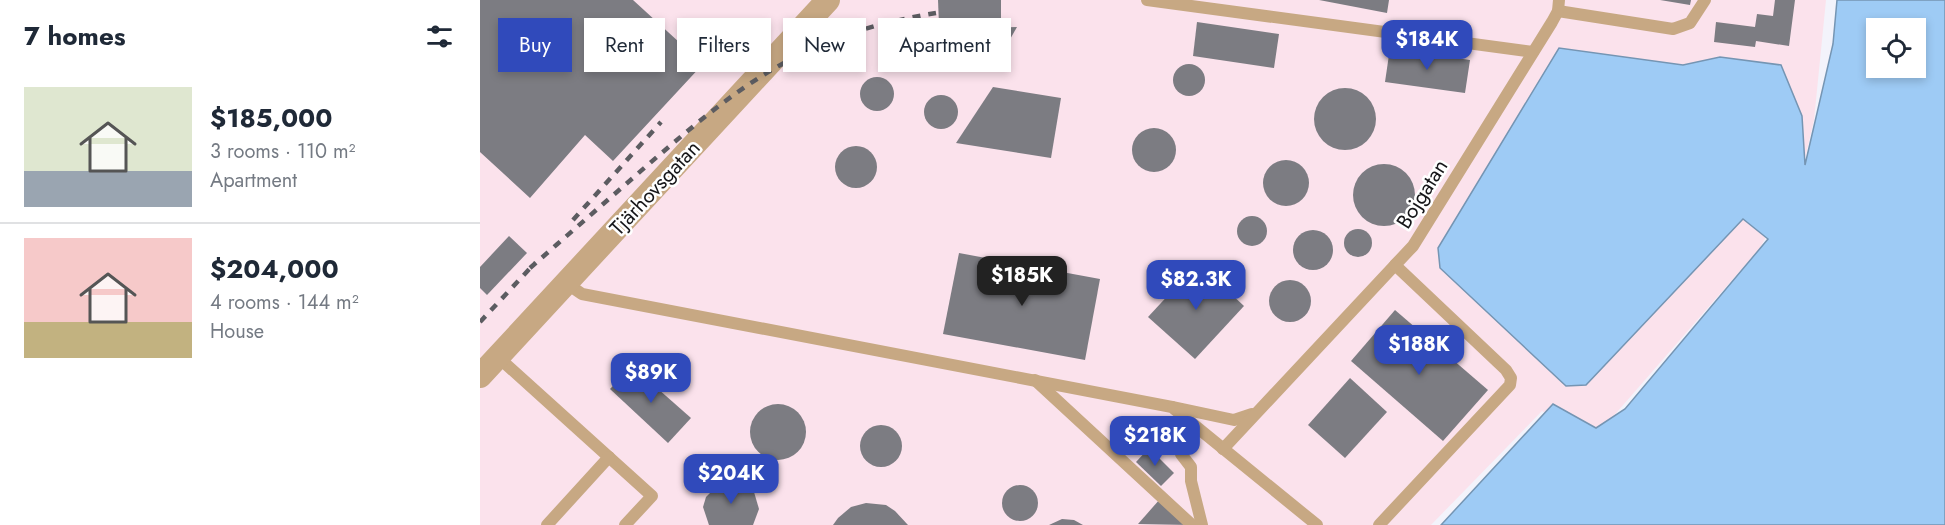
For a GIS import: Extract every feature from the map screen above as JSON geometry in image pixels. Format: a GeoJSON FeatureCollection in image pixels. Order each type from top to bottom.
{"type":"FeatureCollection","features":[{"type":"Feature","properties":{"kind":"street","name":"Tjärhovsgatan"},"geometry":{"type":"LineString","coordinates":[[480,375],[828,0]]}},
{"type":"Feature","properties":{"kind":"lane"},"geometry":{"type":"LineString","coordinates":[[1147,0],[1533,52]]}},
{"type":"Feature","properties":{"kind":"lane"},"geometry":{"type":"LineString","coordinates":[[1558,5],[1678,28],[1692,21],[1705,0]]}},
{"type":"Feature","properties":{"kind":"lane","name":"Bojgatan"},"geometry":{"type":"LineString","coordinates":[[1223,448],[1413,246],[1533,52],[1558,5]]}},
{"type":"Feature","properties":{"kind":"lane"},"geometry":{"type":"LineString","coordinates":[[1379,525],[1508,388],[1511,378],[1506,370],[1395,265]]}},
{"type":"Feature","properties":{"kind":"lane"},"geometry":{"type":"LineString","coordinates":[[566,284],[582,294],[1234,420],[1246,418],[1255,412]]}},
{"type":"Feature","properties":{"kind":"lane"},"geometry":{"type":"LineString","coordinates":[[498,357],[652,496],[625,525]]}},
{"type":"Feature","properties":{"kind":"lane"},"geometry":{"type":"LineString","coordinates":[[1035,380],[1192,525]]}},
{"type":"Feature","properties":{"kind":"lane"},"geometry":{"type":"LineString","coordinates":[[1172,407],[1317,525]]}},
{"type":"Feature","properties":{"kind":"lane"},"geometry":{"type":"LineString","coordinates":[[1184,418],[1181,454],[1191,467],[1191,481],[1202,525]]}},
{"type":"Feature","properties":{"kind":"lane"},"geometry":{"type":"LineString","coordinates":[[547,525],[609,457]]}},
{"type":"Feature","properties":{"kind":"shaded area"},"geometry":{"type":"Polygon","coordinates":[[[480,0],[1826,0],[1814,120],[1803,167],[1760,248],[1604,427],[1578,432],[1542,411],[1431,525],[480,525],[480,0]]]}},
{"type":"Feature","properties":{"kind":"water"},"geometry":{"type":"Polygon","coordinates":[[[1837,0],[1945,0],[1945,525],[1441,525],[1553,404],[1596,428],[1625,409],[1768,239],[1743,219],[1586,385],[1566,386],[1440,268],[1438,248],[1559,48],[1683,65],[1720,57],[1781,65],[1802,116],[1805,165],[1833,44],[1837,0]]]}},
{"type":"Feature","properties":{"kind":"building"},"geometry":{"type":"Polygon","coordinates":[[[480,0],[633,0],[653,18],[584,18],[584,72],[665,72],[665,29],[677,40],[677,72],[696,72],[613,161],[585,135],[530,198],[480,152],[480,0]]]}},
{"type":"Feature","properties":{"kind":"building"},"geometry":{"type":"Polygon","coordinates":[[[938,0],[1001,0],[1001,18],[939,18],[938,0]]]}},
{"type":"Feature","properties":{"kind":"building"},"geometry":{"type":"Polygon","coordinates":[[[1319,0],[1389,0],[1387,13],[1319,0]]]}},
{"type":"Feature","properties":{"kind":"building"},"geometry":{"type":"Polygon","coordinates":[[[1660,0],[1691,0],[1690,5],[1660,0]]]}},
{"type":"Feature","properties":{"kind":"building"},"geometry":{"type":"Polygon","coordinates":[[[1775,0],[1795,0],[1789,46],[1756,41],[1755,47],[1714,42],[1716,22],[1755,27],[1757,14],[1773,16],[1775,0]]]}},
{"type":"Feature","properties":{"kind":"building"},"geometry":{"type":"Polygon","coordinates":[[[1197,22],[1279,34],[1274,68],[1193,56],[1197,22]]]}},
{"type":"Feature","properties":{"kind":"building"},"geometry":{"type":"Polygon","coordinates":[[[1011,27],[1017,27],[1011,38],[1011,27]]]}},
{"type":"Feature","properties":{"kind":"building"},"geometry":{"type":"Polygon","coordinates":[[[1390,48],[1470,60],[1465,93],[1385,82],[1390,48]]]}},
{"type":"Feature","properties":{"kind":"building"},"geometry":{"type":"Polygon","coordinates":[[[1189,64],[1200,69],[1205,80],[1200,91],[1189,96],[1178,91],[1173,80],[1178,69],[1189,64]]]}},
{"type":"Feature","properties":{"kind":"building"},"geometry":{"type":"Polygon","coordinates":[[[877,77],[889,82],[894,94],[889,106],[877,111],[865,106],[860,94],[865,82],[877,77]]]}},
{"type":"Feature","properties":{"kind":"building"},"geometry":{"type":"Polygon","coordinates":[[[993,87],[1061,98],[1051,158],[956,143],[993,87]]]}},
{"type":"Feature","properties":{"kind":"building"},"geometry":{"type":"Polygon","coordinates":[[[1345,88],[1362,93],[1367,97],[1371,102],[1376,119],[1371,136],[1367,141],[1362,145],[1345,150],[1328,145],[1323,141],[1319,136],[1314,119],[1319,102],[1323,97],[1328,93],[1345,88]]]}},
{"type":"Feature","properties":{"kind":"building"},"geometry":{"type":"Polygon","coordinates":[[[941,95],[953,100],[958,112],[953,124],[941,129],[929,124],[924,112],[929,100],[941,95]]]}},
{"type":"Feature","properties":{"kind":"building"},"geometry":{"type":"Polygon","coordinates":[[[1154,128],[1169,135],[1176,150],[1169,165],[1154,172],[1139,165],[1132,150],[1139,135],[1154,128]]]}},
{"type":"Feature","properties":{"kind":"building"},"geometry":{"type":"Polygon","coordinates":[[[856,146],[871,152],[877,167],[871,182],[856,188],[841,182],[835,167],[841,152],[856,146]]]}},
{"type":"Feature","properties":{"kind":"building"},"geometry":{"type":"Polygon","coordinates":[[[1286,160],[1302,167],[1309,183],[1302,199],[1286,206],[1270,199],[1263,183],[1270,167],[1286,160]]]}},
{"type":"Feature","properties":{"kind":"building"},"geometry":{"type":"Polygon","coordinates":[[[1384,164],[1401,169],[1406,173],[1410,178],[1415,195],[1410,212],[1406,217],[1401,221],[1384,226],[1367,221],[1362,217],[1358,212],[1353,195],[1358,178],[1362,173],[1367,169],[1384,164]]]}},
{"type":"Feature","properties":{"kind":"building"},"geometry":{"type":"Polygon","coordinates":[[[1252,216],[1263,220],[1267,231],[1263,242],[1252,246],[1241,242],[1237,231],[1241,220],[1252,216]]]}},
{"type":"Feature","properties":{"kind":"building"},"geometry":{"type":"Polygon","coordinates":[[[1358,229],[1368,233],[1372,243],[1368,253],[1358,257],[1348,253],[1344,243],[1348,233],[1358,229]]]}},
{"type":"Feature","properties":{"kind":"building"},"geometry":{"type":"Polygon","coordinates":[[[1313,230],[1327,236],[1333,250],[1327,264],[1313,270],[1299,264],[1293,250],[1299,236],[1313,230]]]}},
{"type":"Feature","properties":{"kind":"building"},"geometry":{"type":"Polygon","coordinates":[[[509,236],[527,253],[487,295],[480,288],[480,267],[509,236]]]}},
{"type":"Feature","properties":{"kind":"building"},"geometry":{"type":"Polygon","coordinates":[[[959,253],[1100,279],[1085,360],[943,334],[959,253]]]}},
{"type":"Feature","properties":{"kind":"building"},"geometry":{"type":"Polygon","coordinates":[[[1198,263],[1244,306],[1195,359],[1148,317],[1198,263]]]}},
{"type":"Feature","properties":{"kind":"building"},"geometry":{"type":"Polygon","coordinates":[[[1290,280],[1305,286],[1311,301],[1305,316],[1290,322],[1275,316],[1269,301],[1275,286],[1290,280]]]}},
{"type":"Feature","properties":{"kind":"building"},"geometry":{"type":"Polygon","coordinates":[[[1395,310],[1488,390],[1443,441],[1351,361],[1395,310]]]}},
{"type":"Feature","properties":{"kind":"building"},"geometry":{"type":"Polygon","coordinates":[[[632,366],[691,418],[668,443],[610,389],[632,366]]]}},
{"type":"Feature","properties":{"kind":"building"},"geometry":{"type":"Polygon","coordinates":[[[1350,378],[1387,412],[1345,458],[1308,425],[1350,378]]]}},
{"type":"Feature","properties":{"kind":"building"},"geometry":{"type":"Polygon","coordinates":[[[778,404],[789,406],[798,412],[804,421],[806,432],[804,443],[798,452],[789,458],[778,460],[767,458],[758,452],[752,443],[750,432],[752,421],[758,412],[767,406],[778,404]]]}},
{"type":"Feature","properties":{"kind":"building"},"geometry":{"type":"Polygon","coordinates":[[[881,425],[889,426],[896,431],[901,438],[901,454],[896,461],[889,466],[881,467],[873,466],[866,461],[861,454],[860,446],[861,438],[866,431],[873,426],[881,425]]]}},
{"type":"Feature","properties":{"kind":"building"},"geometry":{"type":"Polygon","coordinates":[[[1149,448],[1174,473],[1161,486],[1136,462],[1149,448]]]}},
{"type":"Feature","properties":{"kind":"building"},"geometry":{"type":"Polygon","coordinates":[[[728,481],[741,482],[754,492],[759,509],[753,525],[709,525],[703,507],[706,497],[719,484],[728,481]]]}},
{"type":"Feature","properties":{"kind":"building"},"geometry":{"type":"Polygon","coordinates":[[[1020,485],[1033,490],[1038,503],[1033,516],[1020,521],[1007,516],[1002,503],[1007,490],[1020,485]]]}},
{"type":"Feature","properties":{"kind":"building"},"geometry":{"type":"Polygon","coordinates":[[[1160,499],[1189,525],[1138,524],[1160,499]]]}},
{"type":"Feature","properties":{"kind":"building"},"geometry":{"type":"Polygon","coordinates":[[[866,503],[886,505],[908,525],[833,525],[851,507],[866,503]]]}},
{"type":"Feature","properties":{"kind":"building"},"geometry":{"type":"Polygon","coordinates":[[[1062,519],[1074,520],[1083,525],[1049,525],[1062,519]]]}},
{"type":"Feature","properties":{"kind":"railway"},"geometry":{"type":"LineString","coordinates":[[530,268],[688,130],[748,85],[791,59],[844,36],[889,22],[936,13]]}},
{"type":"Feature","properties":{"kind":"railway"},"geometry":{"type":"LineString","coordinates":[[573,220],[661,122]]}},
{"type":"Feature","properties":{"kind":"railway"},"geometry":{"type":"LineString","coordinates":[[480,322],[535,263]]}}]}
